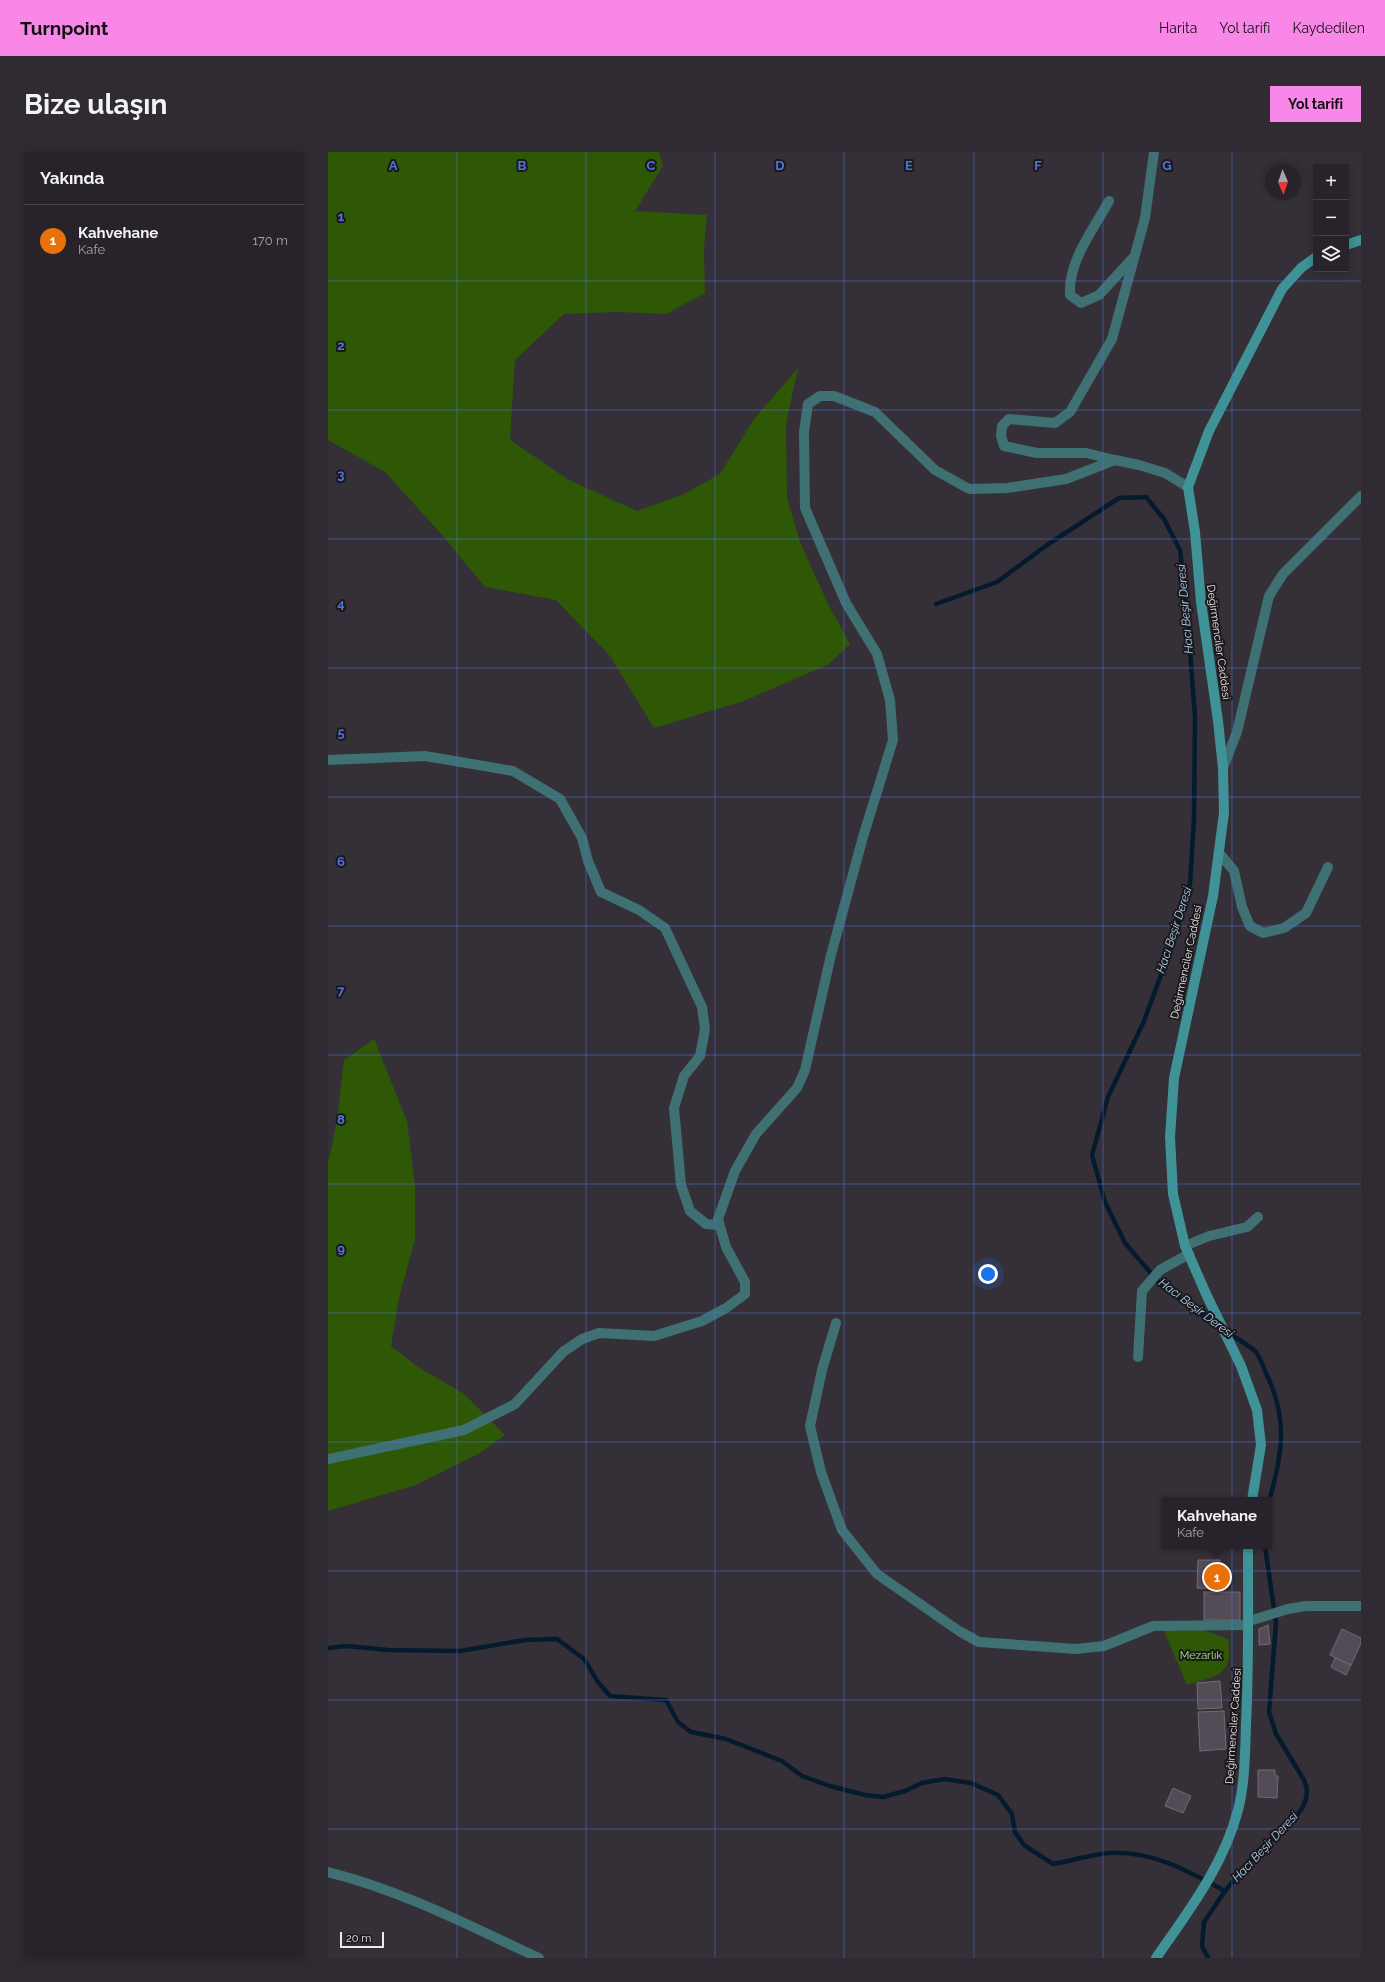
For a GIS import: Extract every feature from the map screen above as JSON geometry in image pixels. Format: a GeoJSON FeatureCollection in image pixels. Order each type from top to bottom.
{"type":"FeatureCollection","features":[{"type":"Feature","properties":{"kind":"main road"},"geometry":{"type":"LineString","coordinates":[[1349,244],[1361,240]]}},
{"type":"Feature","properties":{"kind":"main road"},"geometry":{"type":"LineString","coordinates":[[1188,487],[1209,431],[1282,289],[1301,268],[1313,259]]}},
{"type":"Feature","properties":{"kind":"main road","name":"Değirmenciler Caddesi"},"geometry":{"type":"LineString","coordinates":[[1188,487],[1193,512],[1198,577],[1224,768],[1224,813],[1220,854],[1213,896],[1174,1078],[1170,1137],[1173,1194],[1187,1250],[1207,1296],[1241,1366],[1257,1410],[1261,1445],[1252,1497]]}},
{"type":"Feature","properties":{"kind":"main road","name":"Değirmenciler Caddesi"},"geometry":{"type":"LineString","coordinates":[[1156,1958],[1211,1875],[1226,1844],[1238,1810],[1244,1766],[1250,1658],[1248,1623],[1248,1549]]}},
{"type":"Feature","properties":{"kind":"street"},"geometry":{"type":"LineString","coordinates":[[1154,152],[1145,218],[1112,339],[1070,412],[1056,423],[1009,419],[1002,426],[1001,436],[1004,446],[1038,453],[1086,453],[1139,465],[1165,473],[1188,487]]}},
{"type":"Feature","properties":{"kind":"street"},"geometry":{"type":"LineString","coordinates":[[1109,201],[1076,259],[1069,281],[1070,295],[1081,303],[1099,295],[1134,257]]}},
{"type":"Feature","properties":{"kind":"street"},"geometry":{"type":"LineString","coordinates":[[328,1459],[464,1430],[515,1404],[563,1352],[582,1339],[598,1333],[654,1336],[702,1321],[726,1308],[745,1294],[745,1282],[726,1247],[718,1219],[735,1170],[756,1134],[797,1088],[806,1070],[831,955],[863,837],[893,740],[890,700],[877,654],[846,603],[805,508],[804,432],[808,404],[820,396],[834,396],[875,412],[935,470],[969,489],[1007,488],[1066,479],[1115,460]]}},
{"type":"Feature","properties":{"kind":"street"},"geometry":{"type":"LineString","coordinates":[[1224,768],[1237,732],[1269,596],[1283,574],[1361,496]]}},
{"type":"Feature","properties":{"kind":"street"},"geometry":{"type":"LineString","coordinates":[[328,760],[425,756],[513,770],[560,799],[582,838],[588,861],[601,892],[639,910],[665,928],[702,1007],[705,1029],[700,1056],[684,1076],[674,1108],[681,1185],[690,1211],[706,1224],[719,1225]]}},
{"type":"Feature","properties":{"kind":"street"},"geometry":{"type":"LineString","coordinates":[[1220,854],[1234,871],[1242,907],[1250,926],[1263,933],[1284,928],[1306,913],[1328,867]]}},
{"type":"Feature","properties":{"kind":"street"},"geometry":{"type":"LineString","coordinates":[[1138,1357],[1142,1291],[1160,1270],[1209,1236],[1247,1227],[1258,1217]]}},
{"type":"Feature","properties":{"kind":"street"},"geometry":{"type":"LineString","coordinates":[[836,1323],[822,1370],[810,1426],[821,1472],[842,1530],[877,1574],[959,1631],[979,1642],[1076,1649],[1104,1646],[1153,1626],[1248,1623],[1288,1609],[1306,1606],[1361,1606]]}},
{"type":"Feature","properties":{"kind":"street"},"geometry":{"type":"LineString","coordinates":[[328,1872],[358,1879],[437,1911],[539,1958]]}},
{"type":"Feature","properties":{"kind":"green space"},"geometry":{"type":"Polygon","coordinates":[[[328,152],[659,152],[663,166],[635,211],[707,215],[704,249],[705,293],[666,314],[618,312],[564,314],[515,360],[510,440],[569,480],[637,511],[684,494],[720,474],[754,419],[798,368],[786,424],[787,498],[800,542],[828,604],[850,644],[829,664],[744,701],[654,728],[610,656],[556,600],[485,587],[443,536],[385,472],[328,440],[328,152]]]}},
{"type":"Feature","properties":{"kind":"green space"},"geometry":{"type":"Polygon","coordinates":[[[374,1039],[407,1121],[415,1185],[415,1239],[399,1298],[391,1346],[418,1367],[463,1393],[505,1435],[480,1453],[413,1486],[328,1511],[328,1163],[337,1121],[344,1060],[374,1039]]]}},
{"type":"Feature","properties":{"kind":"green space","name":"Mezarlık"},"geometry":{"type":"Polygon","coordinates":[[[1163,1629],[1201,1629],[1228,1639],[1229,1651],[1226,1667],[1215,1676],[1187,1685],[1163,1629]]]}},
{"type":"Feature","properties":{"kind":"building"},"geometry":{"type":"Polygon","coordinates":[[[1198,1560],[1220,1560],[1220,1589],[1197,1588],[1198,1560]]]}},
{"type":"Feature","properties":{"kind":"building"},"geometry":{"type":"Polygon","coordinates":[[[1204,1592],[1240,1592],[1240,1620],[1204,1620],[1204,1592]]]}},
{"type":"Feature","properties":{"kind":"building"},"geometry":{"type":"Polygon","coordinates":[[[1268,1625],[1270,1644],[1259,1645],[1259,1629],[1268,1625]]]}},
{"type":"Feature","properties":{"kind":"building"},"geometry":{"type":"Polygon","coordinates":[[[1342,1629],[1361,1638],[1361,1643],[1351,1665],[1330,1655],[1342,1629]]]}},
{"type":"Feature","properties":{"kind":"building"},"geometry":{"type":"Polygon","coordinates":[[[1335,1658],[1351,1665],[1346,1675],[1331,1667],[1335,1658]]]}},
{"type":"Feature","properties":{"kind":"building"},"geometry":{"type":"Polygon","coordinates":[[[1220,1681],[1222,1708],[1198,1709],[1197,1683],[1220,1681]]]}},
{"type":"Feature","properties":{"kind":"building"},"geometry":{"type":"Polygon","coordinates":[[[1224,1711],[1226,1749],[1200,1751],[1198,1712],[1224,1711]]]}},
{"type":"Feature","properties":{"kind":"building"},"geometry":{"type":"Polygon","coordinates":[[[1258,1770],[1275,1770],[1275,1776],[1278,1776],[1277,1798],[1258,1797],[1258,1770]]]}},
{"type":"Feature","properties":{"kind":"building"},"geometry":{"type":"Polygon","coordinates":[[[1173,1788],[1191,1796],[1183,1813],[1165,1806],[1173,1788]]]}},
{"type":"Feature","properties":{"kind":"waterway","name":"Hacı Beşir Deresi"},"geometry":{"type":"LineString","coordinates":[[936,604],[997,582],[1047,545],[1119,498],[1146,497],[1164,519],[1180,550],[1188,623],[1195,717],[1194,818],[1190,884],[1168,956],[1144,1021],[1108,1097],[1092,1155],[1105,1202],[1125,1243],[1162,1286],[1219,1327]]}},
{"type":"Feature","properties":{"kind":"waterway","name":"Hacı Beşir Deresi"},"geometry":{"type":"LineString","coordinates":[[1227,1332],[1257,1353],[1273,1390],[1278,1407],[1281,1437],[1280,1452],[1270,1497]]}},
{"type":"Feature","properties":{"kind":"waterway","name":"Hacı Beşir Deresi"},"geometry":{"type":"LineString","coordinates":[[1208,1958],[1202,1946],[1204,1922],[1225,1891],[1257,1852],[1295,1818],[1306,1799],[1307,1789],[1304,1780],[1276,1734],[1269,1712],[1276,1623],[1265,1549]]}},
{"type":"Feature","properties":{"kind":"waterway"},"geometry":{"type":"LineString","coordinates":[[328,1648],[347,1646],[388,1650],[460,1651],[525,1640],[557,1639],[584,1659],[598,1682],[610,1696],[666,1700],[678,1722],[691,1732],[726,1739],[782,1761],[802,1776],[830,1786],[865,1795],[883,1797],[905,1791],[922,1783],[944,1779],[971,1783],[998,1795],[1012,1814],[1015,1832],[1024,1845],[1053,1864],[1110,1853],[1141,1855],[1170,1864],[1225,1891]]}},
{"type":"Feature","properties":{"kind":"place","name":"Kahvehane"},"geometry":{"type":"Point","coordinates":[1217,1577]}}]}
